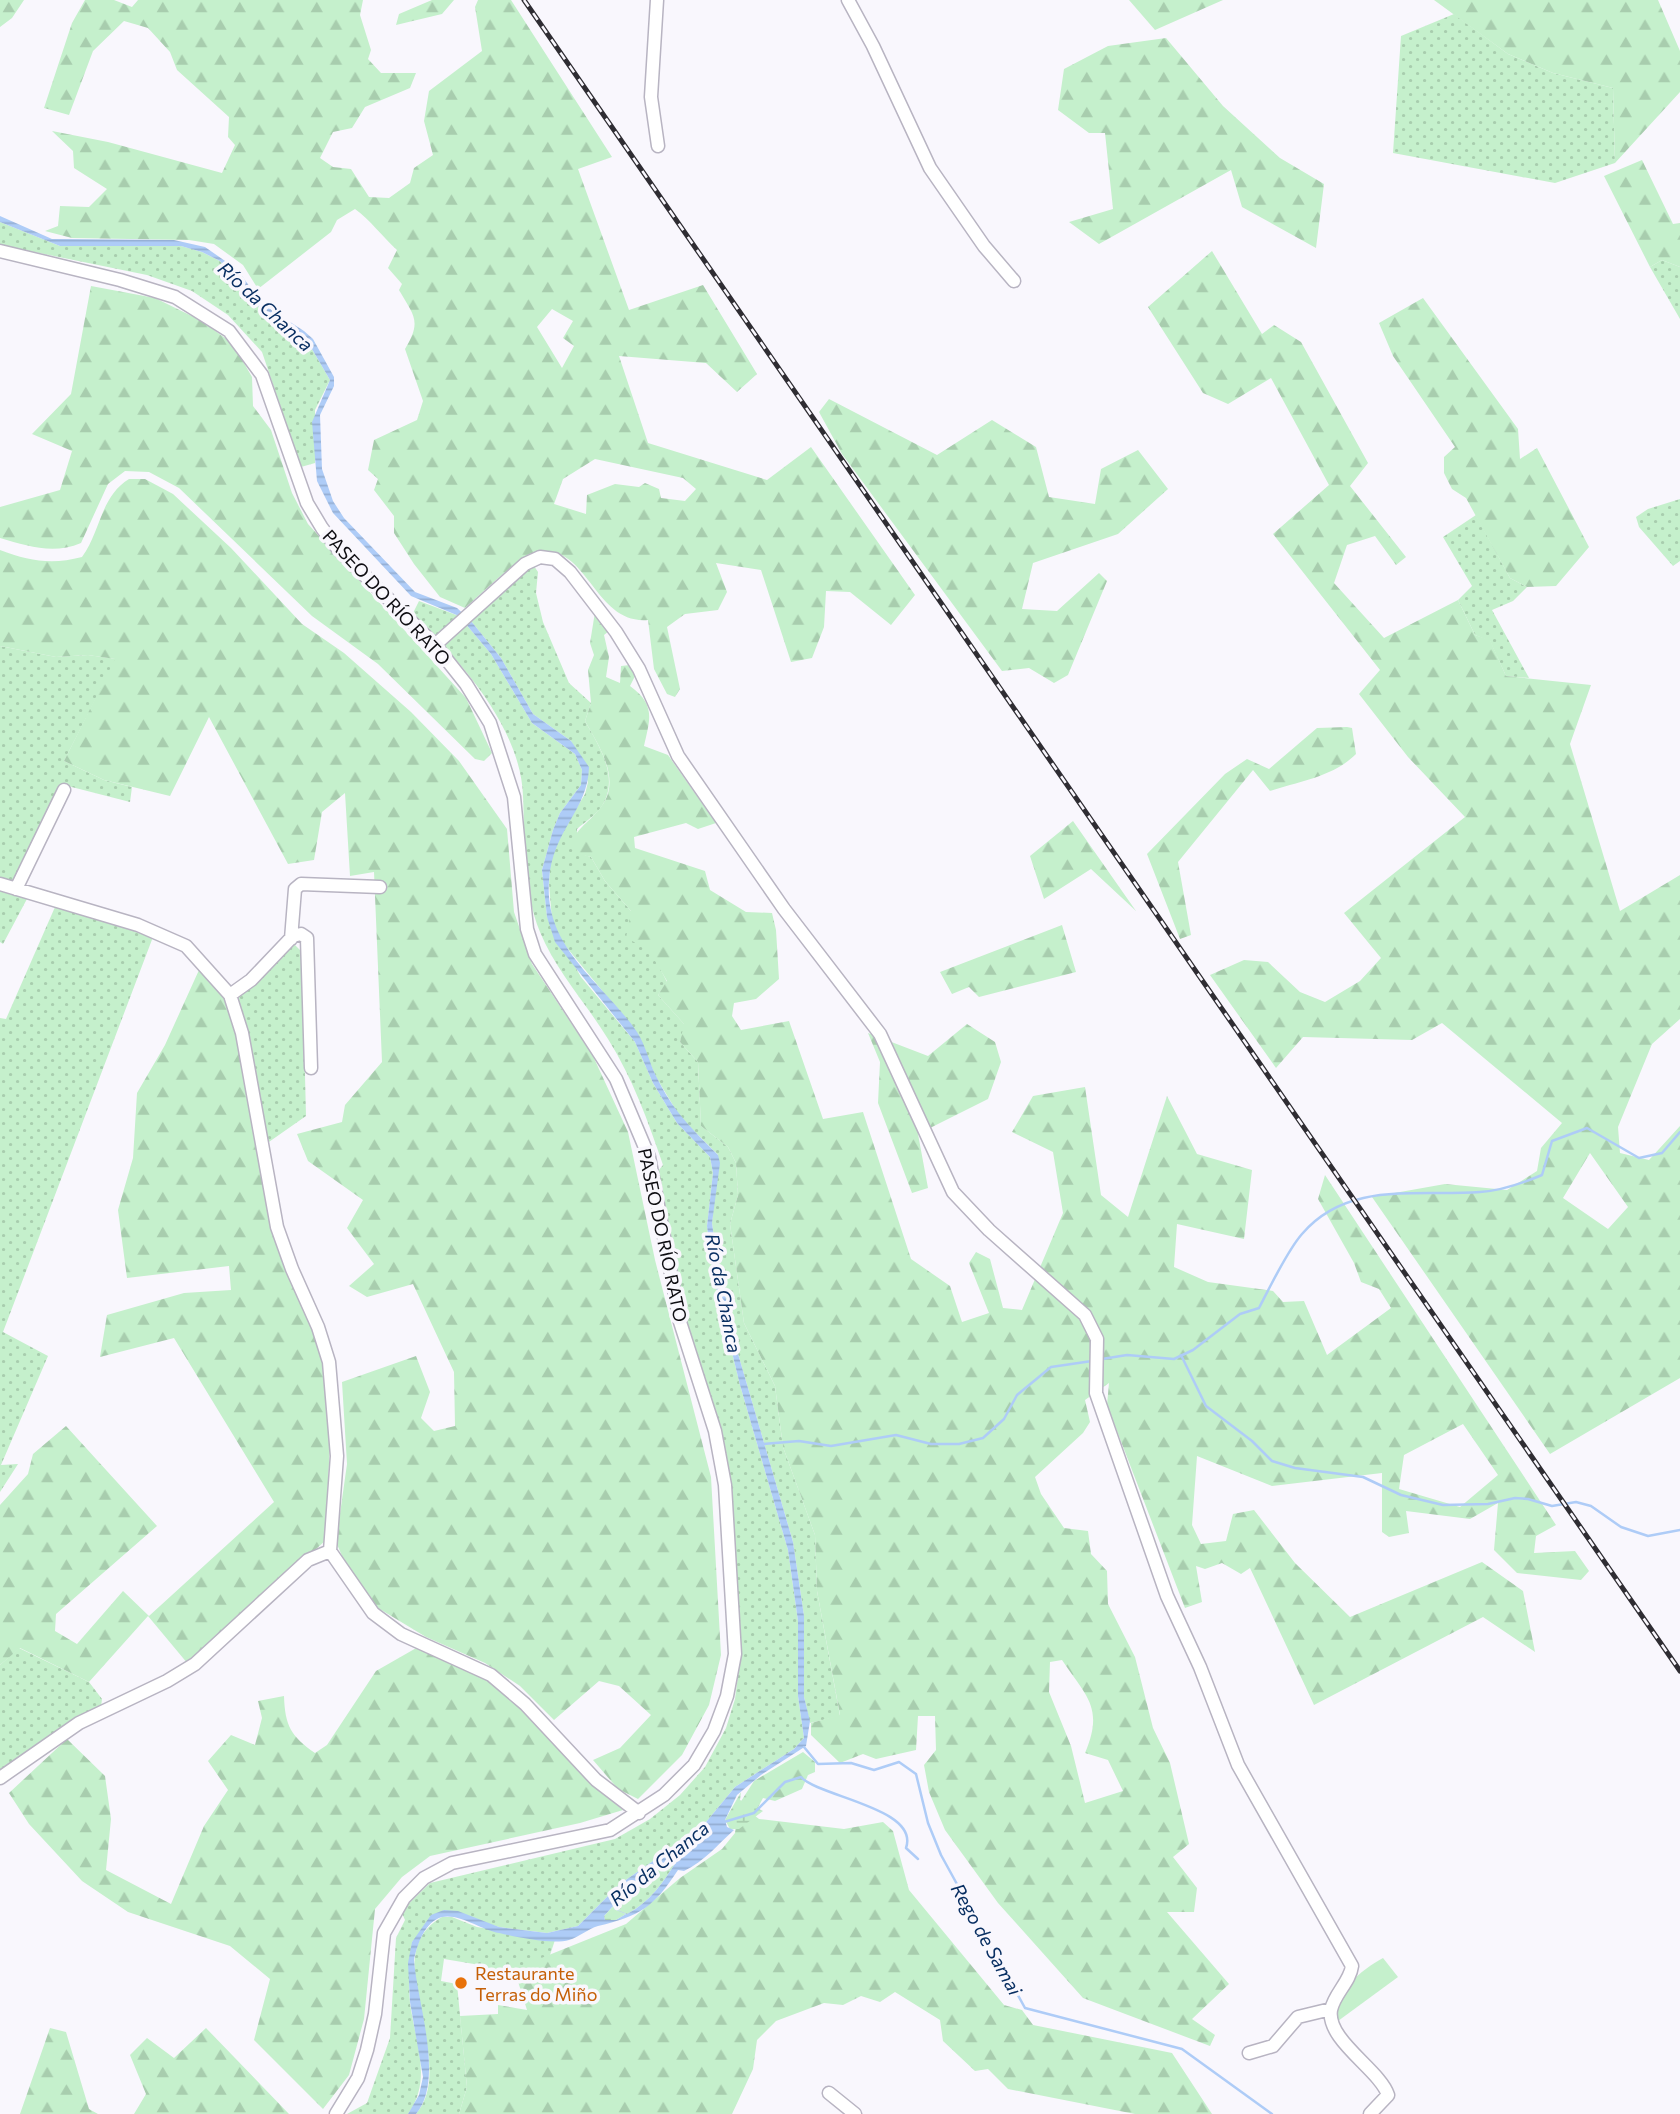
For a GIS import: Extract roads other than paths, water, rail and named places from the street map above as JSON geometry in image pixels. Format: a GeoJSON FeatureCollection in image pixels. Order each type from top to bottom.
{"type":"FeatureCollection","features":[{"type":"Feature","properties":{"kind":"street"},"geometry":{"type":"LineString","coordinates":[[657,0],[651,96],[658,146]]}},
{"type":"Feature","properties":{"kind":"street"},"geometry":{"type":"LineString","coordinates":[[848,0],[873,46],[930,168],[984,247],[1014,281]]}},
{"type":"Feature","properties":{"kind":"street","name":"PASEO DO RÍO RATO"},"geometry":{"type":"LineString","coordinates":[[0,251],[120,279],[174,297],[229,331],[262,375],[307,503],[321,528],[338,549],[440,641],[489,723],[503,756],[514,797],[527,929],[536,954],[600,1049],[616,1079],[649,1157],[680,1322],[715,1432],[725,1485],[735,1654],[727,1696],[714,1731],[694,1765],[664,1796],[610,1830],[452,1863],[424,1878],[393,1914],[384,1933],[375,2014],[367,2050],[358,2078],[336,2114]]}},
{"type":"Feature","properties":{"kind":"street"},"geometry":{"type":"LineString","coordinates":[[440,641],[525,564],[540,557],[555,559],[570,572],[616,632],[639,669],[678,756],[783,909],[880,1034],[953,1192],[989,1230],[1085,1315],[1097,1339],[1096,1393],[1167,1596],[1200,1667],[1238,1765],[1352,1966],[1351,1974],[1331,2009],[1331,2020],[1343,2039],[1385,2087],[1388,2095],[1370,2114]]}},
{"type":"Feature","properties":{"kind":"street"},"geometry":{"type":"LineString","coordinates":[[16,889],[64,790]]}},
{"type":"Feature","properties":{"kind":"street"},"geometry":{"type":"LineString","coordinates":[[0,884],[138,925],[186,946],[230,995],[242,1033],[277,1227],[318,1327],[329,1362],[337,1456],[330,1551],[373,1613],[401,1634],[491,1675],[525,1704],[596,1780],[639,1813]]}},
{"type":"Feature","properties":{"kind":"street"},"geometry":{"type":"LineString","coordinates":[[291,939],[295,889],[301,884],[380,887]]}},
{"type":"Feature","properties":{"kind":"street"},"geometry":{"type":"LineString","coordinates":[[230,995],[251,980],[291,939],[301,934],[307,938],[311,1068]]}},
{"type":"Feature","properties":{"kind":"street"},"geometry":{"type":"LineString","coordinates":[[0,1778],[79,1723],[167,1681],[195,1664],[308,1560],[330,1551]]}},
{"type":"Feature","properties":{"kind":"street"},"geometry":{"type":"LineString","coordinates":[[1250,2053],[1273,2046],[1298,2017],[1331,2009]]}},
{"type":"Feature","properties":{"kind":"street"},"geometry":{"type":"LineString","coordinates":[[830,2093],[855,2114]]}},
{"type":"Feature","properties":{"kind":"water","name":"Río da Chanca"},"geometry":{"type":"Polygon","coordinates":[[[0,216],[52,239],[174,240],[205,247],[238,270],[261,303],[313,339],[334,377],[334,386],[320,415],[322,469],[333,501],[344,518],[415,592],[457,608],[471,621],[501,658],[533,714],[571,741],[589,767],[583,796],[556,848],[552,863],[549,881],[550,905],[556,926],[578,963],[637,1032],[669,1099],[718,1155],[720,1163],[712,1223],[716,1252],[736,1347],[793,1542],[804,1616],[804,1697],[810,1721],[806,1746],[761,1775],[737,1795],[725,1820],[727,1827],[734,1830],[698,1862],[684,1871],[678,1870],[661,1893],[635,1914],[594,1927],[573,1939],[554,1942],[506,1935],[456,1917],[442,1917],[431,1923],[420,1941],[414,1960],[429,2061],[424,2099],[416,2114],[408,2114],[419,2095],[423,2077],[410,2002],[408,1963],[412,1942],[431,1915],[444,1910],[458,1911],[499,1927],[547,1933],[578,1926],[620,1884],[702,1827],[735,1787],[794,1749],[804,1738],[798,1696],[798,1621],[788,1550],[740,1385],[713,1275],[707,1226],[713,1173],[710,1157],[677,1123],[653,1083],[635,1042],[555,942],[547,917],[542,870],[560,813],[581,785],[582,770],[575,754],[532,723],[491,654],[459,616],[411,596],[333,513],[317,481],[312,422],[330,380],[309,344],[256,305],[220,261],[202,252],[181,246],[60,246],[0,222],[0,216]],[[677,1856],[637,1880],[615,1909],[627,1914],[643,1904],[662,1884],[677,1856]],[[615,1904],[604,1916],[605,1920],[616,1920],[626,1914],[614,1909],[615,1904]]]}},
{"type":"Feature","properties":{"kind":"waterway"},"geometry":{"type":"LineString","coordinates":[[1102,1359],[1127,1355],[1174,1359],[1193,1350],[1240,1314],[1259,1308],[1296,1241],[1320,1217],[1340,1205],[1385,1195],[1480,1192],[1512,1186],[1542,1175],[1552,1141],[1587,1128],[1639,1158],[1662,1153],[1680,1132]]}},
{"type":"Feature","properties":{"kind":"waterway"},"geometry":{"type":"LineString","coordinates":[[1181,1355],[1206,1406],[1252,1441],[1272,1461],[1295,1468],[1363,1477],[1401,1495],[1443,1505],[1488,1504],[1515,1498],[1552,1506],[1576,1502],[1591,1506],[1621,1527],[1648,1536],[1680,1530]]}},
{"type":"Feature","properties":{"kind":"waterway"},"geometry":{"type":"LineString","coordinates":[[763,1444],[799,1441],[831,1446],[896,1435],[931,1444],[959,1444],[983,1438],[1004,1419],[1017,1395],[1051,1367],[1092,1361]]}},
{"type":"Feature","properties":{"kind":"waterway","name":"Rego de Samai"},"geometry":{"type":"LineString","coordinates":[[804,1747],[818,1764],[851,1763],[874,1770],[899,1762],[916,1774],[928,1823],[941,1855],[1025,2008],[1182,2049],[1272,2114]]}},
{"type":"Feature","properties":{"kind":"waterway"},"geometry":{"type":"LineString","coordinates":[[724,1822],[754,1813],[785,1782],[801,1777],[827,1791],[884,1813],[898,1823],[906,1834],[906,1848],[918,1859]]}},
{"type":"Feature","properties":{"kind":"railway"},"geometry":{"type":"LineString","coordinates":[[524,0],[1680,1671]]}},
{"type":"Feature","properties":{"kind":"place","name":"Restaurante Terras do Miño"},"geometry":{"type":"Point","coordinates":[461,1983]}}]}
